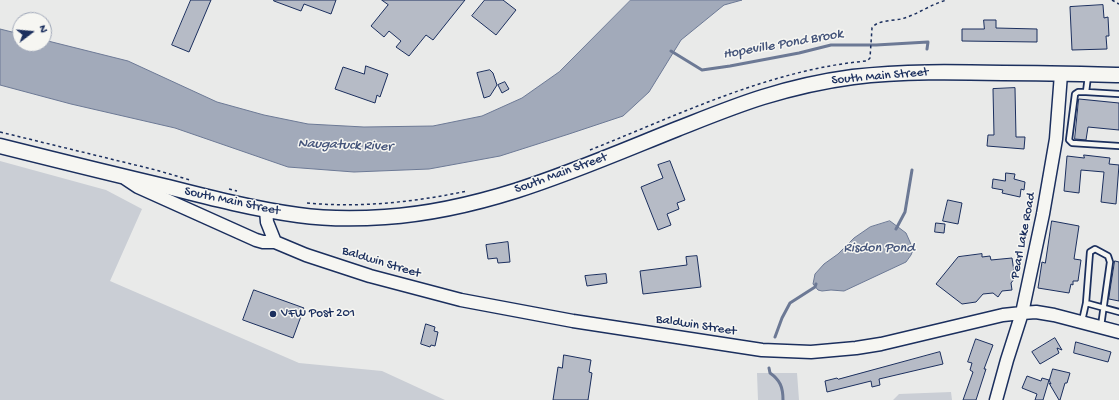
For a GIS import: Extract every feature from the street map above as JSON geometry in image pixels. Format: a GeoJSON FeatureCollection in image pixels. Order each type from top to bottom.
{"type":"FeatureCollection","features":[{"type":"Feature","properties":{"kind":"main road","name":"South Main Street"},"geometry":{"type":"LineString","coordinates":[[0,146],[123,177],[266,210],[309,216],[375,218],[422,213],[465,205],[522,190],[749,101],[835,80],[870,75],[916,73],[973,72],[1119,75]]}},
{"type":"Feature","properties":{"kind":"main road","name":"Pearl Lake Road"},"geometry":{"type":"LineString","coordinates":[[996,400],[1022,312],[1043,214],[1056,139],[1061,74]]}},
{"type":"Feature","properties":{"kind":"main road","name":"Baldwin Street"},"geometry":{"type":"LineString","coordinates":[[123,177],[138,187],[256,240],[263,242],[275,242],[306,255],[370,276],[461,300],[567,320],[762,350],[811,352],[881,344],[1003,315],[1022,312],[1048,314],[1119,332]]}},
{"type":"Feature","properties":{"kind":"main road"},"geometry":{"type":"LineString","coordinates":[[266,210],[267,222],[275,242]]}},
{"type":"Feature","properties":{"kind":"lane"},"geometry":{"type":"LineString","coordinates":[[1086,92],[1088,74]]}},
{"type":"Feature","properties":{"kind":"lane"},"geometry":{"type":"LineString","coordinates":[[1119,94],[1086,92],[1078,92],[1075,94],[1069,140],[1072,143],[1119,146]]}},
{"type":"Feature","properties":{"kind":"lane"},"geometry":{"type":"LineString","coordinates":[[1082,322],[1086,303],[1090,252],[1095,249],[1108,256],[1110,262],[1101,327]]}},
{"type":"Feature","properties":{"kind":"lane"},"geometry":{"type":"LineString","coordinates":[[1086,303],[1119,312]]}},
{"type":"Feature","properties":{"kind":"path"},"geometry":{"type":"LineString","coordinates":[[588,151],[742,90],[807,71],[867,61],[870,56],[872,30],[876,23],[907,17],[947,0]]}},
{"type":"Feature","properties":{"kind":"path"},"geometry":{"type":"LineString","coordinates":[[1112,0],[1119,4]]}},
{"type":"Feature","properties":{"kind":"path"},"geometry":{"type":"LineString","coordinates":[[0,132],[192,180]]}},
{"type":"Feature","properties":{"kind":"path"},"geometry":{"type":"LineString","coordinates":[[228,189],[243,192]]}},
{"type":"Feature","properties":{"kind":"path"},"geometry":{"type":"LineString","coordinates":[[303,203],[345,205],[369,204],[432,197],[470,190]]}},
{"type":"Feature","properties":{"kind":"shaded area"},"geometry":{"type":"Polygon","coordinates":[[[0,161],[106,190],[142,209],[110,281],[299,363],[382,371],[445,400],[0,400],[0,161]]]}},
{"type":"Feature","properties":{"kind":"shaded area"},"geometry":{"type":"Polygon","coordinates":[[[757,373],[797,373],[799,400],[758,400],[757,373]]]}},
{"type":"Feature","properties":{"kind":"shaded area"},"geometry":{"type":"Polygon","coordinates":[[[951,392],[952,400],[893,400],[899,394],[951,392]]]}},
{"type":"Feature","properties":{"kind":"water","name":"Naugatuck River"},"geometry":{"type":"Polygon","coordinates":[[[631,0],[742,0],[724,5],[681,40],[649,92],[623,116],[500,156],[429,169],[354,172],[288,167],[175,128],[71,104],[0,85],[0,29],[12,32],[12,52],[52,52],[52,42],[128,61],[217,102],[264,115],[308,124],[364,127],[433,126],[482,116],[522,98],[559,72],[631,0]]]}},
{"type":"Feature","properties":{"kind":"water","name":"Risdon Pond"},"geometry":{"type":"Polygon","coordinates":[[[890,221],[906,233],[910,242],[913,250],[906,262],[844,291],[818,290],[813,284],[815,274],[824,264],[838,254],[854,238],[870,227],[890,221]]]}},
{"type":"Feature","properties":{"kind":"building"},"geometry":{"type":"Polygon","coordinates":[[[191,0],[211,0],[189,52],[172,45],[191,0]]]}},
{"type":"Feature","properties":{"kind":"building"},"geometry":{"type":"Polygon","coordinates":[[[274,0],[336,0],[331,14],[304,4],[301,11],[274,0]]]}},
{"type":"Feature","properties":{"kind":"building"},"geometry":{"type":"Polygon","coordinates":[[[382,0],[465,0],[433,40],[426,35],[409,56],[396,47],[401,41],[389,31],[384,37],[371,26],[388,5],[382,0]]]}},
{"type":"Feature","properties":{"kind":"building"},"geometry":{"type":"Polygon","coordinates":[[[485,0],[503,0],[516,10],[496,35],[472,16],[485,0]]]}},
{"type":"Feature","properties":{"kind":"building"},"geometry":{"type":"Polygon","coordinates":[[[1103,5],[1104,18],[1108,17],[1109,36],[1106,36],[1107,49],[1072,50],[1070,7],[1103,5]]]}},
{"type":"Feature","properties":{"kind":"building"},"geometry":{"type":"Polygon","coordinates":[[[984,20],[996,20],[996,28],[1037,29],[1037,42],[962,41],[962,29],[984,29],[984,20]]]}},
{"type":"Feature","properties":{"kind":"building"},"geometry":{"type":"Polygon","coordinates":[[[366,66],[388,74],[380,97],[377,95],[375,103],[335,89],[343,67],[364,74],[366,66]]]}},
{"type":"Feature","properties":{"kind":"building"},"geometry":{"type":"Polygon","coordinates":[[[490,70],[493,73],[497,85],[490,96],[484,98],[477,73],[490,70]]]}},
{"type":"Feature","properties":{"kind":"building"},"geometry":{"type":"Polygon","coordinates":[[[505,82],[509,89],[502,93],[498,85],[505,82]]]}},
{"type":"Feature","properties":{"kind":"building"},"geometry":{"type":"Polygon","coordinates":[[[1015,88],[1016,137],[1025,137],[1024,149],[987,146],[988,135],[994,135],[993,89],[1015,88]]]}},
{"type":"Feature","properties":{"kind":"building"},"geometry":{"type":"Polygon","coordinates":[[[1079,99],[1119,103],[1119,130],[1088,127],[1086,140],[1075,139],[1079,99]]]}},
{"type":"Feature","properties":{"kind":"building"},"geometry":{"type":"Polygon","coordinates":[[[1084,155],[1110,158],[1109,164],[1119,165],[1116,204],[1101,202],[1104,172],[1081,170],[1079,193],[1064,191],[1067,156],[1084,158],[1084,155]]]}},
{"type":"Feature","properties":{"kind":"building"},"geometry":{"type":"Polygon","coordinates":[[[670,161],[685,200],[677,203],[679,209],[667,214],[671,225],[658,230],[641,187],[663,178],[658,165],[670,161]]]}},
{"type":"Feature","properties":{"kind":"building"},"geometry":{"type":"Polygon","coordinates":[[[1006,173],[1015,174],[1014,179],[1025,182],[1024,190],[1021,189],[1020,197],[1002,193],[1003,190],[992,188],[993,179],[1005,181],[1006,173]]]}},
{"type":"Feature","properties":{"kind":"building"},"geometry":{"type":"Polygon","coordinates":[[[948,200],[962,203],[958,224],[943,221],[948,200]]]}},
{"type":"Feature","properties":{"kind":"building"},"geometry":{"type":"Polygon","coordinates":[[[1052,221],[1079,226],[1074,259],[1081,260],[1078,281],[1073,281],[1073,285],[1071,284],[1069,293],[1038,288],[1042,262],[1045,263],[1052,221]]]}},
{"type":"Feature","properties":{"kind":"building"},"geometry":{"type":"Polygon","coordinates":[[[936,223],[945,224],[944,233],[935,232],[936,223]]]}},
{"type":"Feature","properties":{"kind":"building"},"geometry":{"type":"Polygon","coordinates":[[[508,242],[510,262],[498,263],[497,258],[488,259],[486,245],[508,242]]]}},
{"type":"Feature","properties":{"kind":"building"},"geometry":{"type":"Polygon","coordinates":[[[982,254],[982,257],[990,256],[991,260],[1012,258],[1015,278],[1011,283],[1012,290],[1002,291],[998,297],[993,293],[983,294],[976,302],[962,304],[936,284],[958,257],[982,254]]]}},
{"type":"Feature","properties":{"kind":"building"},"geometry":{"type":"Polygon","coordinates":[[[697,256],[701,287],[643,294],[640,271],[687,265],[686,257],[697,256]]]}},
{"type":"Feature","properties":{"kind":"building"},"geometry":{"type":"Polygon","coordinates":[[[1115,261],[1119,262],[1119,301],[1109,299],[1115,261]]]}},
{"type":"Feature","properties":{"kind":"building"},"geometry":{"type":"Polygon","coordinates":[[[606,274],[607,283],[587,286],[585,276],[606,274]]]}},
{"type":"Feature","properties":{"kind":"building","name":"VFW Post 201"},"geometry":{"type":"Polygon","coordinates":[[[254,290],[304,308],[293,338],[243,320],[254,290]]]}},
{"type":"Feature","properties":{"kind":"building"},"geometry":{"type":"Polygon","coordinates":[[[426,324],[435,327],[434,331],[438,332],[435,346],[431,345],[430,347],[421,344],[426,324]]]}},
{"type":"Feature","properties":{"kind":"building"},"geometry":{"type":"Polygon","coordinates":[[[1055,338],[1062,350],[1057,348],[1059,353],[1040,364],[1032,352],[1055,338]]]}},
{"type":"Feature","properties":{"kind":"building"},"geometry":{"type":"Polygon","coordinates":[[[976,339],[993,345],[984,369],[986,369],[976,400],[963,400],[973,372],[970,370],[972,363],[968,362],[976,339]]]}},
{"type":"Feature","properties":{"kind":"building"},"geometry":{"type":"Polygon","coordinates":[[[1076,342],[1111,352],[1108,362],[1074,353],[1076,342]]]}},
{"type":"Feature","properties":{"kind":"building"},"geometry":{"type":"Polygon","coordinates":[[[940,352],[943,364],[879,379],[880,385],[872,387],[871,381],[827,392],[825,381],[838,379],[940,352]]]}},
{"type":"Feature","properties":{"kind":"building"},"geometry":{"type":"Polygon","coordinates":[[[564,355],[591,360],[589,372],[592,373],[588,400],[553,400],[558,367],[562,368],[564,355]]]}},
{"type":"Feature","properties":{"kind":"building"},"geometry":{"type":"Polygon","coordinates":[[[1053,369],[1070,373],[1067,383],[1065,383],[1060,400],[1049,383],[1051,384],[1049,380],[1053,369]]]}},
{"type":"Feature","properties":{"kind":"building"},"geometry":{"type":"Polygon","coordinates":[[[1027,376],[1041,381],[1042,378],[1049,380],[1043,400],[1035,400],[1037,394],[1022,388],[1027,376]]]}},
{"type":"Feature","properties":{"kind":"waterway","name":"Hopeville Pond Brook"},"geometry":{"type":"LineString","coordinates":[[671,51],[702,70],[799,53],[831,45],[876,45],[928,42],[927,49]]}},
{"type":"Feature","properties":{"kind":"waterway","name":"Hopeville Pond Brook"},"geometry":{"type":"LineString","coordinates":[[896,229],[905,212],[912,170]]}},
{"type":"Feature","properties":{"kind":"waterway","name":"Hopeville Pond Brook"},"geometry":{"type":"LineString","coordinates":[[775,337],[782,318],[790,303],[815,287],[816,284]]}},
{"type":"Feature","properties":{"kind":"waterway","name":"Hopeville Pond Brook"},"geometry":{"type":"LineString","coordinates":[[769,368],[770,373],[780,384],[783,400]]}},
{"type":"Feature","properties":{"kind":"place","name":"VFW Post 201"},"geometry":{"type":"Point","coordinates":[273,314]}}]}
